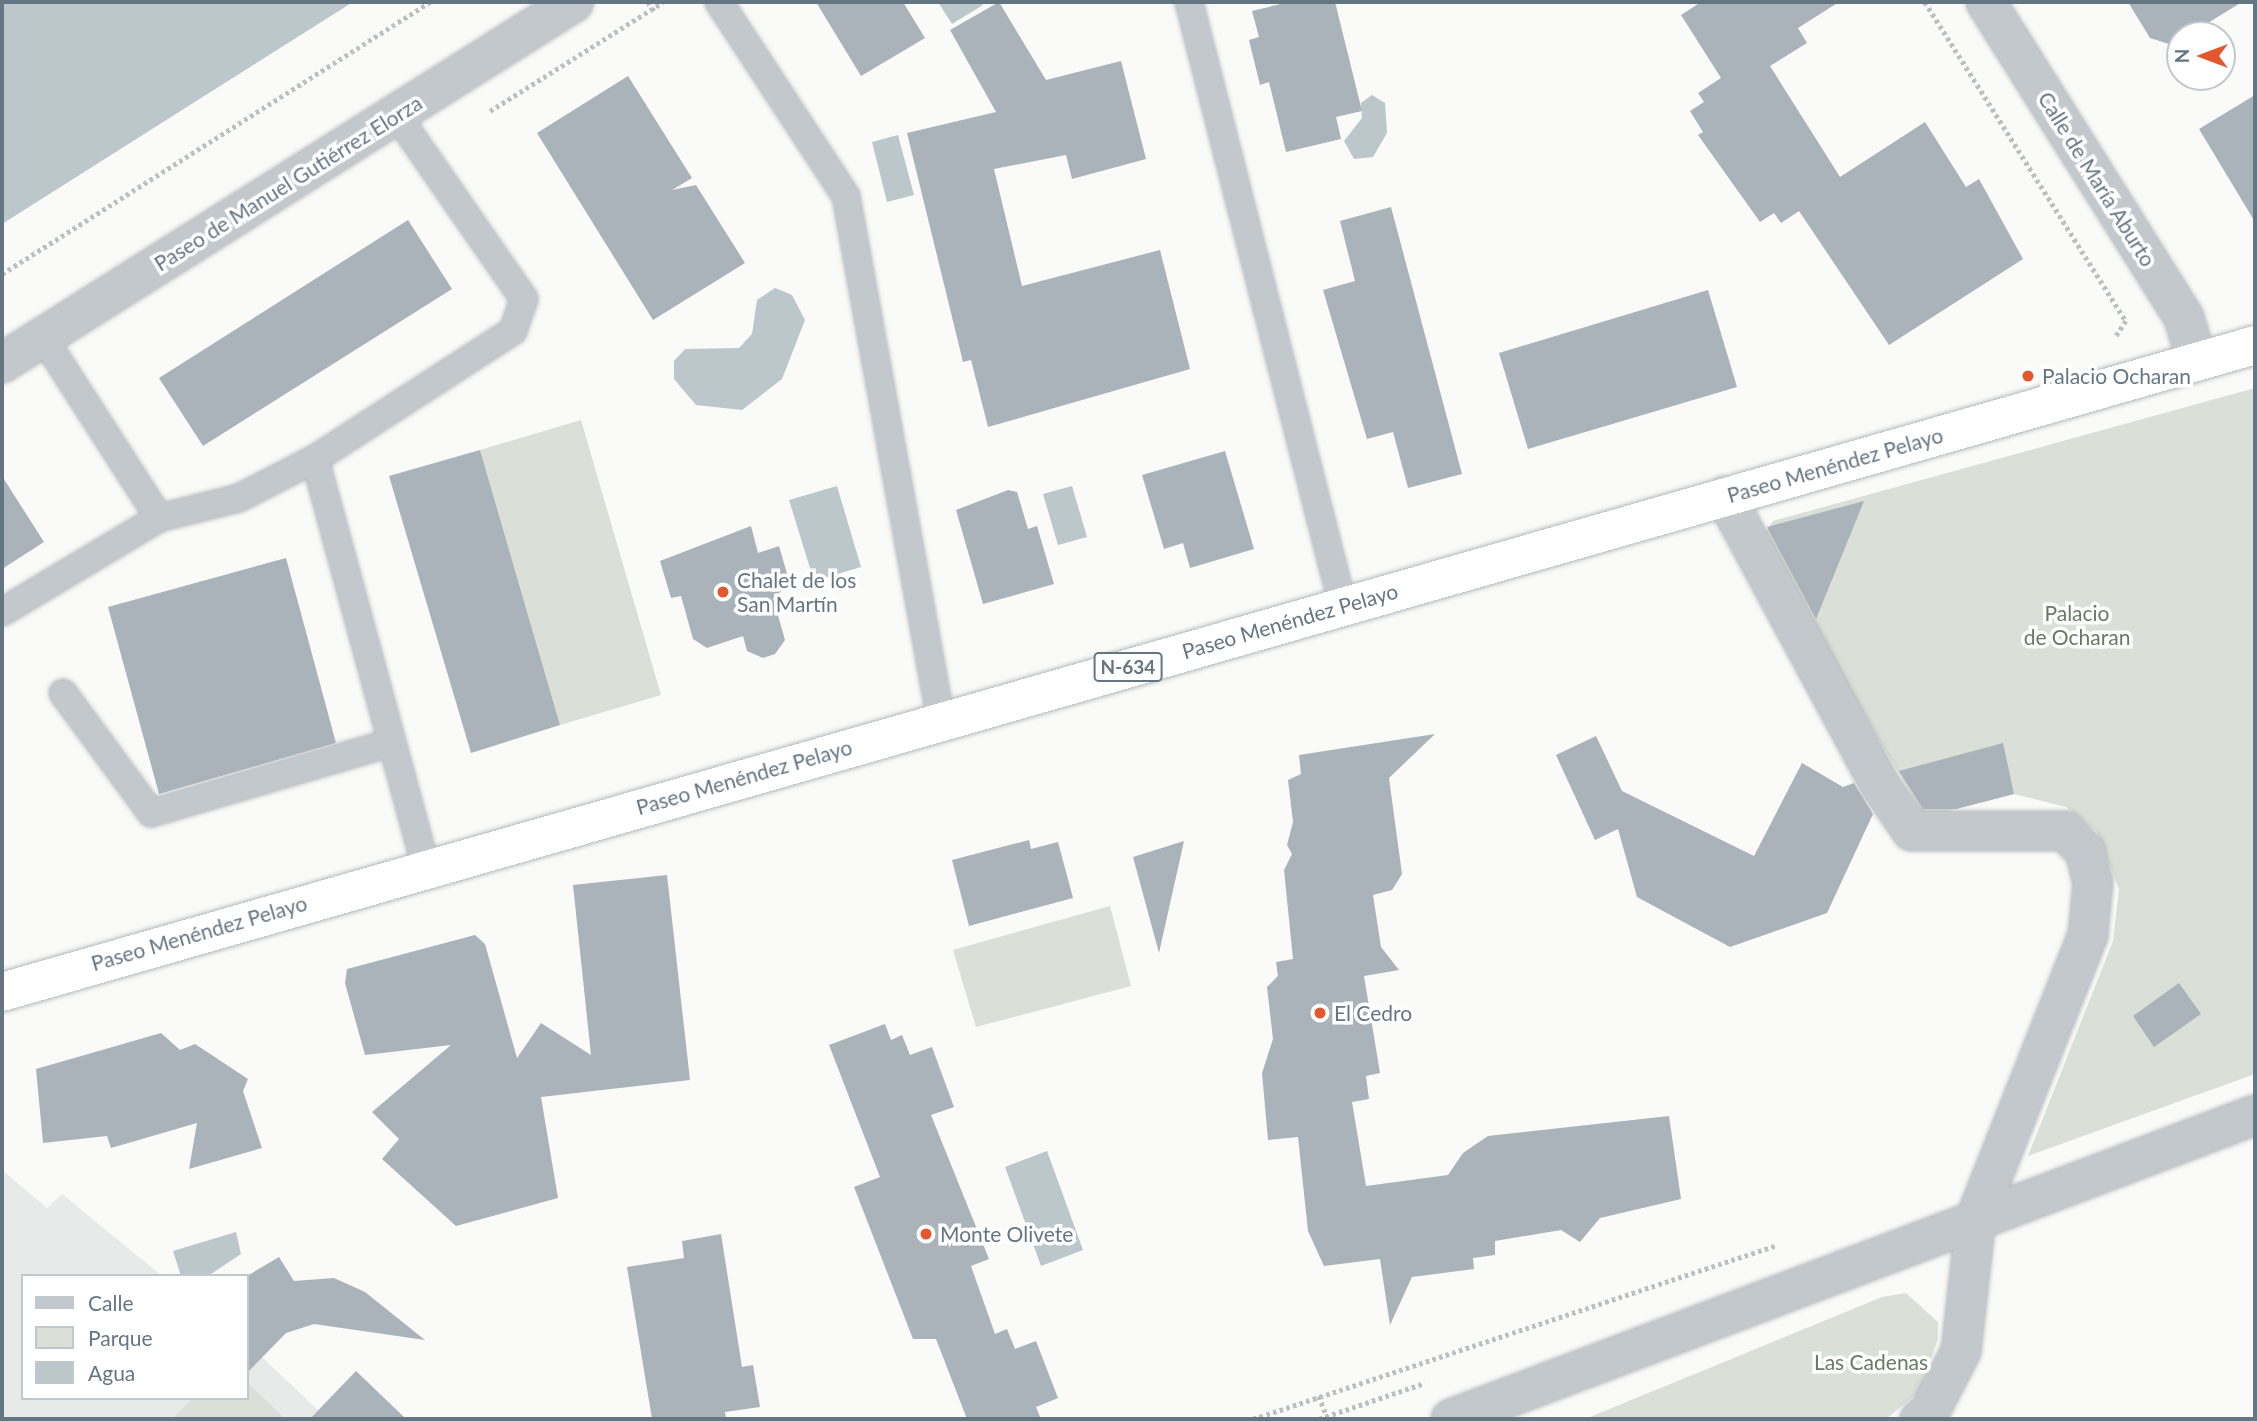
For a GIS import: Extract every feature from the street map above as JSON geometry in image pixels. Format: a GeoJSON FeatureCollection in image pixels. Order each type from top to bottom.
{"type":"FeatureCollection","features":[{"type":"Feature","properties":{"kind":"highway","name":"Paseo Menéndez Pelayo"},"geometry":{"type":"LineString","coordinates":[[2,992],[941,720],[2255,345]]}},
{"type":"Feature","properties":{"kind":"street","name":"Paseo de Manuel Gutiérrez Elorza"},"geometry":{"type":"LineString","coordinates":[[2,363],[574,2]]}},
{"type":"Feature","properties":{"kind":"street","name":"Calle de María Aburto"},"geometry":{"type":"LineString","coordinates":[[1986,2],[2184,318],[2197,361]]}},
{"type":"Feature","properties":{"kind":"street"},"geometry":{"type":"LineString","coordinates":[[1725,496],[1880,785],[1912,831],[2065,831],[2085,851],[2093,883],[2088,936],[1976,1218],[1961,1351],[1929,1413],[1920,1419]]}},
{"type":"Feature","properties":{"kind":"street"},"geometry":{"type":"LineString","coordinates":[[1451,1419],[1522,1408],[1976,1218],[2255,1115]]}},
{"type":"Feature","properties":{"kind":"lane"},"geometry":{"type":"LineString","coordinates":[[719,2],[846,196],[941,720]]}},
{"type":"Feature","properties":{"kind":"lane"},"geometry":{"type":"LineString","coordinates":[[1189,2],[1343,607]]}},
{"type":"Feature","properties":{"kind":"lane"},"geometry":{"type":"LineString","coordinates":[[2,612],[159,518],[239,498],[315,459],[513,331],[524,299],[396,114]]}},
{"type":"Feature","properties":{"kind":"lane"},"geometry":{"type":"LineString","coordinates":[[43,337],[159,518]]}},
{"type":"Feature","properties":{"kind":"lane"},"geometry":{"type":"LineString","coordinates":[[315,459],[426,868]]}},
{"type":"Feature","properties":{"kind":"lane"},"geometry":{"type":"LineString","coordinates":[[63,693],[151,813],[391,743]]}},
{"type":"Feature","properties":{"kind":"path"},"geometry":{"type":"LineString","coordinates":[[2,274],[430,2]]}},
{"type":"Feature","properties":{"kind":"path"},"geometry":{"type":"LineString","coordinates":[[648,2],[654,11]]}},
{"type":"Feature","properties":{"kind":"path"},"geometry":{"type":"LineString","coordinates":[[1925,2],[2126,321],[2124,330],[2102,342]]}},
{"type":"Feature","properties":{"kind":"path"},"geometry":{"type":"LineString","coordinates":[[1253,1419],[1784,1243]]}},
{"type":"Feature","properties":{"kind":"path"},"geometry":{"type":"LineString","coordinates":[[1320,1396],[1328,1419]]}},
{"type":"Feature","properties":{"kind":"shaded area"},"geometry":{"type":"Polygon","coordinates":[[[2,1170],[47,1208],[62,1194],[160,1274],[21,1274],[21,1400],[248,1400],[248,1344],[318,1410],[356,1371],[406,1419],[2,1419],[2,1170]]]}},
{"type":"Feature","properties":{"kind":"green space","name":"Palacio de Ocharan"},"geometry":{"type":"Polygon","coordinates":[[[2255,388],[2255,1074],[2028,1156],[2113,941],[2119,889],[2097,832],[2066,807],[2014,794],[1925,817],[1760,540],[1773,521],[2255,388]]]}},
{"type":"Feature","properties":{"kind":"green space"},"geometry":{"type":"Polygon","coordinates":[[[581,420],[661,695],[560,725],[480,450],[581,420]]]}},
{"type":"Feature","properties":{"kind":"green space"},"geometry":{"type":"Polygon","coordinates":[[[1110,906],[1131,986],[976,1027],[953,950],[1110,906]]]}},
{"type":"Feature","properties":{"kind":"green space","name":"Las Cadenas"},"geometry":{"type":"Polygon","coordinates":[[[1906,1293],[1938,1322],[1938,1338],[1921,1390],[1886,1419],[1585,1419],[1882,1297],[1906,1293]]]}},
{"type":"Feature","properties":{"kind":"green space"},"geometry":{"type":"Polygon","coordinates":[[[248,1383],[285,1419],[172,1419],[191,1400],[248,1400],[248,1383]]]}},
{"type":"Feature","properties":{"kind":"water"},"geometry":{"type":"Polygon","coordinates":[[[2,2],[353,2],[2,224],[2,2]]]}},
{"type":"Feature","properties":{"kind":"water"},"geometry":{"type":"Polygon","coordinates":[[[938,2],[980,2],[983,5],[952,24],[938,2]]]}},
{"type":"Feature","properties":{"kind":"water"},"geometry":{"type":"Polygon","coordinates":[[[1372,95],[1385,103],[1387,133],[1373,157],[1354,159],[1344,141],[1362,118],[1361,103],[1372,95]]]}},
{"type":"Feature","properties":{"kind":"water"},"geometry":{"type":"Polygon","coordinates":[[[898,135],[914,195],[887,202],[872,142],[898,135]]]}},
{"type":"Feature","properties":{"kind":"water"},"geometry":{"type":"Polygon","coordinates":[[[775,288],[792,295],[805,320],[782,379],[742,410],[696,405],[674,379],[674,361],[685,349],[739,348],[752,334],[757,300],[775,288]]]}},
{"type":"Feature","properties":{"kind":"water"},"geometry":{"type":"Polygon","coordinates":[[[837,486],[861,567],[814,581],[789,500],[837,486]]]}},
{"type":"Feature","properties":{"kind":"water"},"geometry":{"type":"Polygon","coordinates":[[[1072,486],[1087,537],[1058,545],[1043,494],[1072,486]]]}},
{"type":"Feature","properties":{"kind":"water"},"geometry":{"type":"Polygon","coordinates":[[[1047,1151],[1083,1250],[1041,1266],[1005,1167],[1047,1151]]]}},
{"type":"Feature","properties":{"kind":"water"},"geometry":{"type":"Polygon","coordinates":[[[236,1232],[241,1254],[211,1274],[180,1274],[173,1251],[236,1232]]]}},
{"type":"Feature","properties":{"kind":"building"},"geometry":{"type":"Polygon","coordinates":[[[816,2],[903,2],[925,38],[861,76],[816,2]]]}},
{"type":"Feature","properties":{"kind":"building"},"geometry":{"type":"Polygon","coordinates":[[[999,2],[1046,80],[1121,61],[1146,159],[1072,179],[1066,155],[994,169],[1022,286],[1160,250],[1190,369],[988,427],[971,360],[963,362],[907,133],[996,112],[950,30],[999,2]]]}},
{"type":"Feature","properties":{"kind":"building"},"geometry":{"type":"Polygon","coordinates":[[[1289,2],[1335,2],[1362,111],[1336,117],[1341,139],[1286,152],[1269,82],[1260,85],[1249,40],[1259,37],[1252,11],[1289,2]]]}},
{"type":"Feature","properties":{"kind":"building"},"geometry":{"type":"Polygon","coordinates":[[[1701,2],[1839,2],[1798,28],[1807,43],[1770,66],[1840,177],[1925,122],[1966,187],[1979,179],[2023,259],[1889,345],[1799,211],[1781,223],[1774,213],[1760,222],[1698,135],[1703,132],[1690,111],[1704,102],[1698,93],[1721,78],[1681,15],[1701,2]]]}},
{"type":"Feature","properties":{"kind":"building"},"geometry":{"type":"Polygon","coordinates":[[[2128,2],[2242,2],[2211,21],[2166,21],[2166,43],[2150,38],[2128,2]]]}},
{"type":"Feature","properties":{"kind":"building"},"geometry":{"type":"Polygon","coordinates":[[[628,76],[692,178],[672,190],[696,185],[745,263],[653,320],[537,133],[628,76]]]}},
{"type":"Feature","properties":{"kind":"building"},"geometry":{"type":"Polygon","coordinates":[[[2255,95],[2255,222],[2199,129],[2255,95]]]}},
{"type":"Feature","properties":{"kind":"building"},"geometry":{"type":"Polygon","coordinates":[[[1391,207],[1462,474],[1408,488],[1393,432],[1367,439],[1323,290],[1355,281],[1340,221],[1391,207]]]}},
{"type":"Feature","properties":{"kind":"building"},"geometry":{"type":"Polygon","coordinates":[[[408,220],[452,289],[203,446],[159,378],[408,220]]]}},
{"type":"Feature","properties":{"kind":"building"},"geometry":{"type":"Polygon","coordinates":[[[1708,290],[1737,387],[1528,449],[1499,353],[1708,290]]]}},
{"type":"Feature","properties":{"kind":"building"},"geometry":{"type":"Polygon","coordinates":[[[480,450],[560,725],[471,753],[389,476],[480,450]]]}},
{"type":"Feature","properties":{"kind":"building"},"geometry":{"type":"Polygon","coordinates":[[[1225,451],[1254,549],[1190,568],[1183,543],[1164,549],[1142,475],[1225,451]]]}},
{"type":"Feature","properties":{"kind":"building"},"geometry":{"type":"Polygon","coordinates":[[[2,476],[44,542],[2,569],[2,476]]]}},
{"type":"Feature","properties":{"kind":"building"},"geometry":{"type":"Polygon","coordinates":[[[1008,490],[1017,492],[1028,529],[1037,526],[1054,584],[983,604],[956,510],[1008,490]]]}},
{"type":"Feature","properties":{"kind":"building"},"geometry":{"type":"Polygon","coordinates":[[[1864,501],[1816,619],[1767,527],[1864,501]]]}},
{"type":"Feature","properties":{"kind":"building","name":"Chalet de los San Martín"},"geometry":{"type":"Polygon","coordinates":[[[751,526],[758,553],[779,546],[790,584],[773,598],[785,640],[775,654],[763,658],[747,651],[743,636],[707,648],[693,639],[681,596],[671,598],[660,561],[751,526]]]}},
{"type":"Feature","properties":{"kind":"building"},"geometry":{"type":"Polygon","coordinates":[[[286,558],[336,743],[159,794],[108,607],[286,558]]]}},
{"type":"Feature","properties":{"kind":"building","name":"El Cedro"},"geometry":{"type":"Polygon","coordinates":[[[1435,734],[1389,778],[1402,874],[1392,890],[1373,895],[1381,947],[1399,970],[1364,976],[1380,1073],[1366,1076],[1369,1099],[1352,1102],[1366,1186],[1448,1175],[1463,1153],[1488,1136],[1669,1116],[1681,1199],[1600,1218],[1580,1242],[1561,1230],[1495,1241],[1495,1255],[1473,1258],[1474,1269],[1412,1277],[1390,1325],[1380,1259],[1324,1266],[1308,1231],[1298,1137],[1268,1140],[1262,1073],[1273,1039],[1267,987],[1278,976],[1276,962],[1293,959],[1284,870],[1292,854],[1287,845],[1293,822],[1288,780],[1301,774],[1299,755],[1435,734]]]}},
{"type":"Feature","properties":{"kind":"building"},"geometry":{"type":"Polygon","coordinates":[[[1596,736],[1622,791],[1754,856],[1802,763],[1843,787],[1854,783],[1873,814],[1827,913],[1730,947],[1637,897],[1618,829],[1595,840],[1556,755],[1596,736]]]}},
{"type":"Feature","properties":{"kind":"building"},"geometry":{"type":"Polygon","coordinates":[[[2003,743],[2014,794],[1956,809],[1923,809],[1899,771],[2003,743]]]}},
{"type":"Feature","properties":{"kind":"building"},"geometry":{"type":"Polygon","coordinates":[[[1029,840],[1031,849],[1058,842],[1073,898],[969,926],[952,860],[1029,840]]]}},
{"type":"Feature","properties":{"kind":"building"},"geometry":{"type":"Polygon","coordinates":[[[1184,841],[1159,953],[1133,857],[1184,841]]]}},
{"type":"Feature","properties":{"kind":"building"},"geometry":{"type":"Polygon","coordinates":[[[667,875],[690,1080],[541,1097],[558,1198],[456,1226],[382,1159],[399,1139],[372,1112],[451,1045],[365,1055],[345,983],[347,969],[475,935],[485,944],[517,1058],[541,1023],[591,1055],[573,885],[667,875]]]}},
{"type":"Feature","properties":{"kind":"building"},"geometry":{"type":"Polygon","coordinates":[[[2179,983],[2201,1014],[2154,1047],[2133,1016],[2179,983]]]}},
{"type":"Feature","properties":{"kind":"building","name":"Monte Olivete"},"geometry":{"type":"Polygon","coordinates":[[[885,1024],[891,1040],[902,1035],[910,1055],[932,1047],[954,1107],[931,1115],[989,1259],[971,1266],[995,1334],[1007,1329],[1015,1349],[1036,1341],[1058,1398],[1036,1407],[1041,1419],[967,1419],[936,1339],[913,1339],[854,1187],[880,1177],[829,1045],[885,1024]]]}},
{"type":"Feature","properties":{"kind":"building"},"geometry":{"type":"Polygon","coordinates":[[[161,1033],[180,1050],[195,1044],[248,1079],[243,1091],[262,1148],[189,1169],[197,1123],[111,1148],[107,1136],[43,1143],[36,1069],[161,1033]]]}},
{"type":"Feature","properties":{"kind":"building"},"geometry":{"type":"Polygon","coordinates":[[[721,1234],[742,1367],[753,1365],[760,1407],[725,1412],[726,1419],[652,1419],[627,1267],[684,1258],[682,1241],[721,1234]]]}},
{"type":"Feature","properties":{"kind":"building"},"geometry":{"type":"Polygon","coordinates":[[[279,1257],[294,1281],[334,1278],[365,1292],[425,1340],[314,1324],[286,1333],[248,1372],[248,1275],[279,1257]]]}},
{"type":"Feature","properties":{"kind":"building"},"geometry":{"type":"Polygon","coordinates":[[[356,1371],[406,1419],[310,1419],[356,1371]]]}},
{"type":"Feature","properties":{"kind":"place","name":"Palacio Ocharan"},"geometry":{"type":"Point","coordinates":[2028,376]}},
{"type":"Feature","properties":{"kind":"place","name":"Chalet de los San Martín"},"geometry":{"type":"Point","coordinates":[723,592]}},
{"type":"Feature","properties":{"kind":"place","name":"El Cedro"},"geometry":{"type":"Point","coordinates":[1320,1013]}},
{"type":"Feature","properties":{"kind":"place","name":"Monte Olivete"},"geometry":{"type":"Point","coordinates":[926,1234]}}]}
